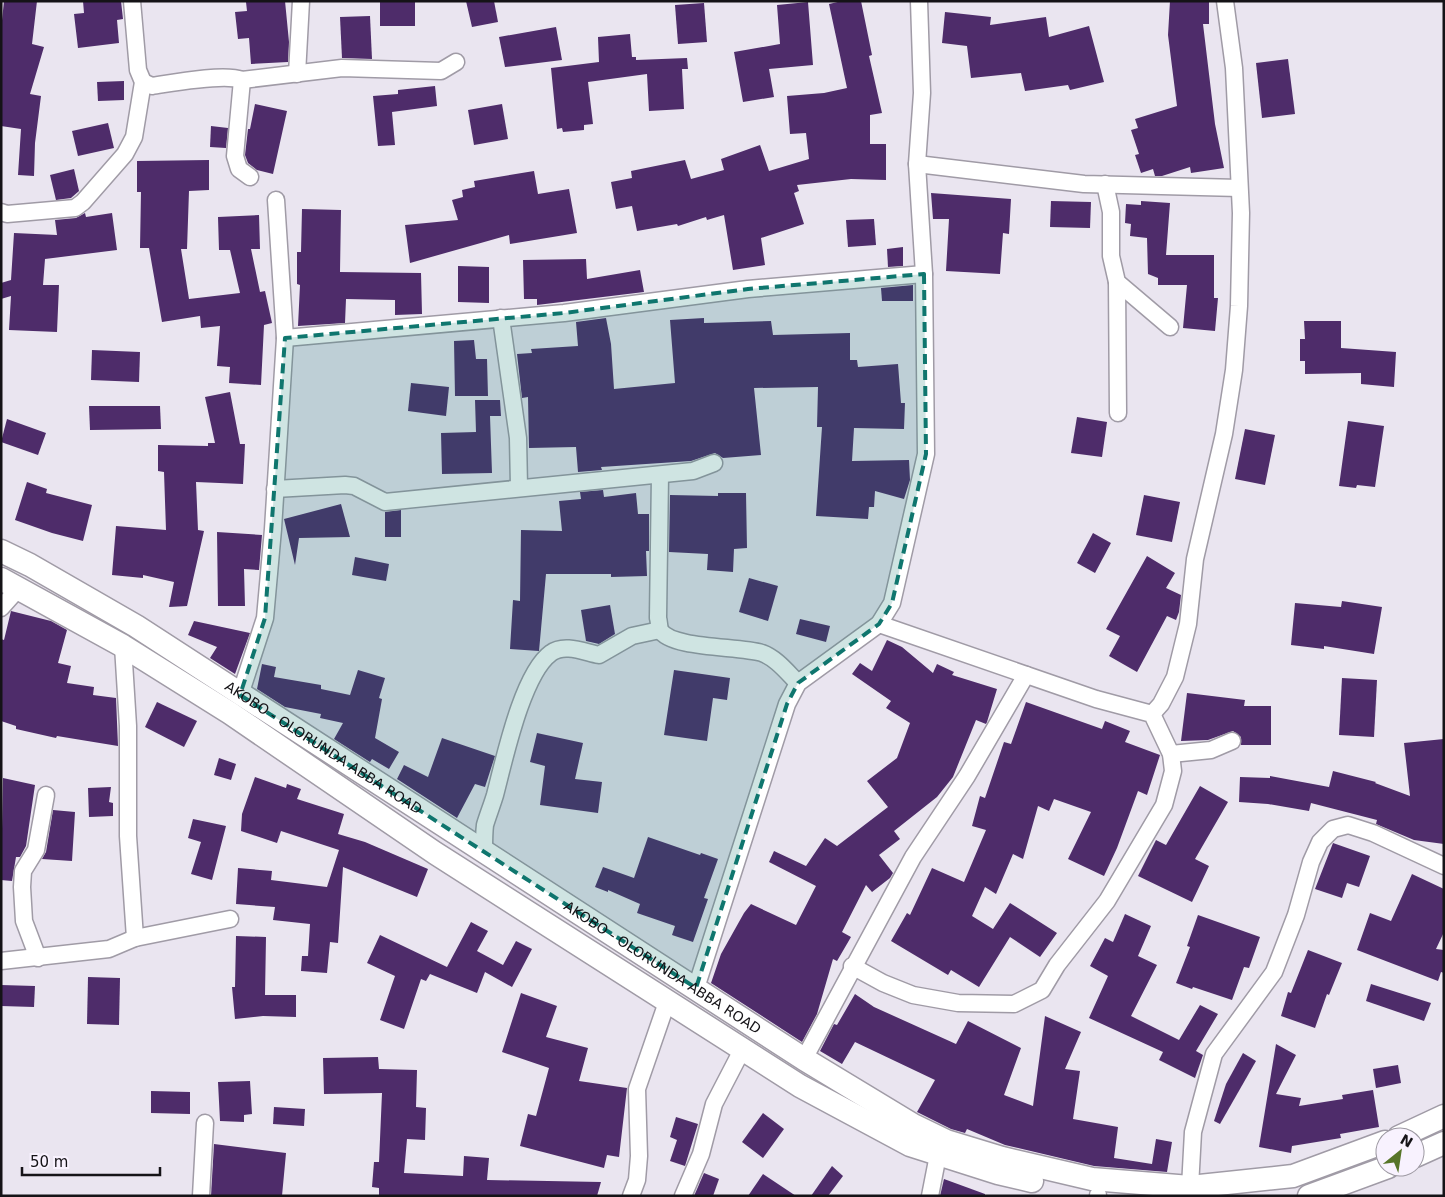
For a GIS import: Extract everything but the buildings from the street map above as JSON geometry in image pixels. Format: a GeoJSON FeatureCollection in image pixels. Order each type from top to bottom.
{"type":"FeatureCollection","features":[{"type":"Feature","properties":{"kind":"main road","name":"AKOBO - OLORUNDA ABBA ROAD"},"geometry":{"type":"LineString","coordinates":[[1,551],[136,626],[804,1059],[913,1126],[946,1141],[1002,1158],[1092,1179],[1190,1187],[1293,1176],[1375,1146]]}},
{"type":"Feature","properties":{"kind":"main road","name":"AKOBO - OLORUNDA ABBA ROAD"},"geometry":{"type":"LineString","coordinates":[[9,584],[124,646],[308,765],[435,853],[800,1086],[893,1136],[938,1155],[998,1174],[1099,1196]]}},
{"type":"Feature","properties":{"kind":"main road"},"geometry":{"type":"LineString","coordinates":[[1420,1127],[1444,1116]]}},
{"type":"Feature","properties":{"kind":"main road"},"geometry":{"type":"LineString","coordinates":[[1425,1152],[1444,1143]]}},
{"type":"Feature","properties":{"kind":"main road"},"geometry":{"type":"LineString","coordinates":[[1309,1196],[1375,1172]]}},
{"type":"Feature","properties":{"kind":"street"},"geometry":{"type":"LineString","coordinates":[[1,212],[7,214],[75,208],[83,202],[125,154],[134,137],[143,82],[138,70],[132,1]]}},
{"type":"Feature","properties":{"kind":"street"},"geometry":{"type":"LineString","coordinates":[[297,74],[301,1]]}},
{"type":"Feature","properties":{"kind":"street"},"geometry":{"type":"LineString","coordinates":[[696,988],[787,704],[798,683],[879,624],[892,603],[926,454],[924,274],[918,164],[922,93],[919,1]]}},
{"type":"Feature","properties":{"kind":"street"},"geometry":{"type":"LineString","coordinates":[[1152,714],[1160,704],[1175,677],[1188,624],[1195,559],[1224,434],[1234,370],[1239,306],[1239,188],[1234,68],[1225,1]]}},
{"type":"Feature","properties":{"kind":"street"},"geometry":{"type":"LineString","coordinates":[[143,82],[152,86],[212,78],[237,78],[242,80],[342,68],[441,71],[456,62]]}},
{"type":"Feature","properties":{"kind":"street"},"geometry":{"type":"LineString","coordinates":[[242,80],[235,156],[239,169],[250,177]]}},
{"type":"Feature","properties":{"kind":"street"},"geometry":{"type":"LineString","coordinates":[[918,164],[976,173],[1105,184],[1239,188]]}},
{"type":"Feature","properties":{"kind":"street"},"geometry":{"type":"LineString","coordinates":[[1105,184],[1111,212],[1111,256],[1117,282],[1118,413]]}},
{"type":"Feature","properties":{"kind":"street"},"geometry":{"type":"LineString","coordinates":[[240,695],[265,618],[275,488],[285,338],[276,200]]}},
{"type":"Feature","properties":{"kind":"street"},"geometry":{"type":"LineString","coordinates":[[285,338],[564,312],[748,289],[924,274]]}},
{"type":"Feature","properties":{"kind":"street"},"geometry":{"type":"LineString","coordinates":[[1117,282],[1170,327]]}},
{"type":"Feature","properties":{"kind":"street"},"geometry":{"type":"LineString","coordinates":[[501,318],[511,374],[518,438],[519,487]]}},
{"type":"Feature","properties":{"kind":"street"},"geometry":{"type":"LineString","coordinates":[[275,488],[354,486],[385,502],[519,487],[660,475],[693,471],[714,463]]}},
{"type":"Feature","properties":{"kind":"street"},"geometry":{"type":"LineString","coordinates":[[660,475],[658,618],[660,630],[669,638],[691,644],[733,647],[762,653],[776,661],[798,683]]}},
{"type":"Feature","properties":{"kind":"street"},"geometry":{"type":"LineString","coordinates":[[1,608],[9,584]]}},
{"type":"Feature","properties":{"kind":"street"},"geometry":{"type":"LineString","coordinates":[[852,966],[883,983],[913,995],[958,1003],[1014,1004],[1042,990],[1057,965],[1108,901],[1164,805],[1173,771],[1171,754],[1152,714],[1096,699],[879,624]]}},
{"type":"Feature","properties":{"kind":"street"},"geometry":{"type":"LineString","coordinates":[[484,852],[485,825],[515,722],[531,680],[540,665],[551,653],[564,648],[599,655],[632,636],[660,630]]}},
{"type":"Feature","properties":{"kind":"street"},"geometry":{"type":"LineString","coordinates":[[124,646],[128,726],[128,836],[135,938]]}},
{"type":"Feature","properties":{"kind":"street"},"geometry":{"type":"LineString","coordinates":[[804,1059],[852,966],[913,857],[967,776],[1026,675]]}},
{"type":"Feature","properties":{"kind":"street"},"geometry":{"type":"LineString","coordinates":[[1171,754],[1211,750],[1232,741]]}},
{"type":"Feature","properties":{"kind":"street"},"geometry":{"type":"LineString","coordinates":[[38,958],[24,921],[22,887],[23,871],[36,850],[46,794]]}},
{"type":"Feature","properties":{"kind":"street"},"geometry":{"type":"LineString","coordinates":[[1190,1187],[1193,1132],[1214,1054],[1274,972],[1296,915],[1311,862],[1320,842],[1333,829],[1348,825],[1373,833],[1444,866]]}},
{"type":"Feature","properties":{"kind":"street"},"geometry":{"type":"LineString","coordinates":[[1,961],[109,949],[135,938],[230,919]]}},
{"type":"Feature","properties":{"kind":"street"},"geometry":{"type":"LineString","coordinates":[[631,1196],[637,1180],[639,1156],[637,1089],[667,1002]]}},
{"type":"Feature","properties":{"kind":"street"},"geometry":{"type":"LineString","coordinates":[[683,1196],[701,1154],[714,1104],[742,1050]]}},
{"type":"Feature","properties":{"kind":"street"},"geometry":{"type":"LineString","coordinates":[[201,1196],[205,1123]]}},
{"type":"Feature","properties":{"kind":"street"},"geometry":{"type":"LineString","coordinates":[[930,1196],[938,1155]]}},
{"type":"Feature","properties":{"kind":"highlighted area"},"geometry":{"type":"Polygon","coordinates":[[[924,274],[926,454],[892,603],[879,624],[798,683],[787,704],[696,988],[240,695],[265,618],[285,338],[564,313],[748,289],[924,274]]]}}]}
